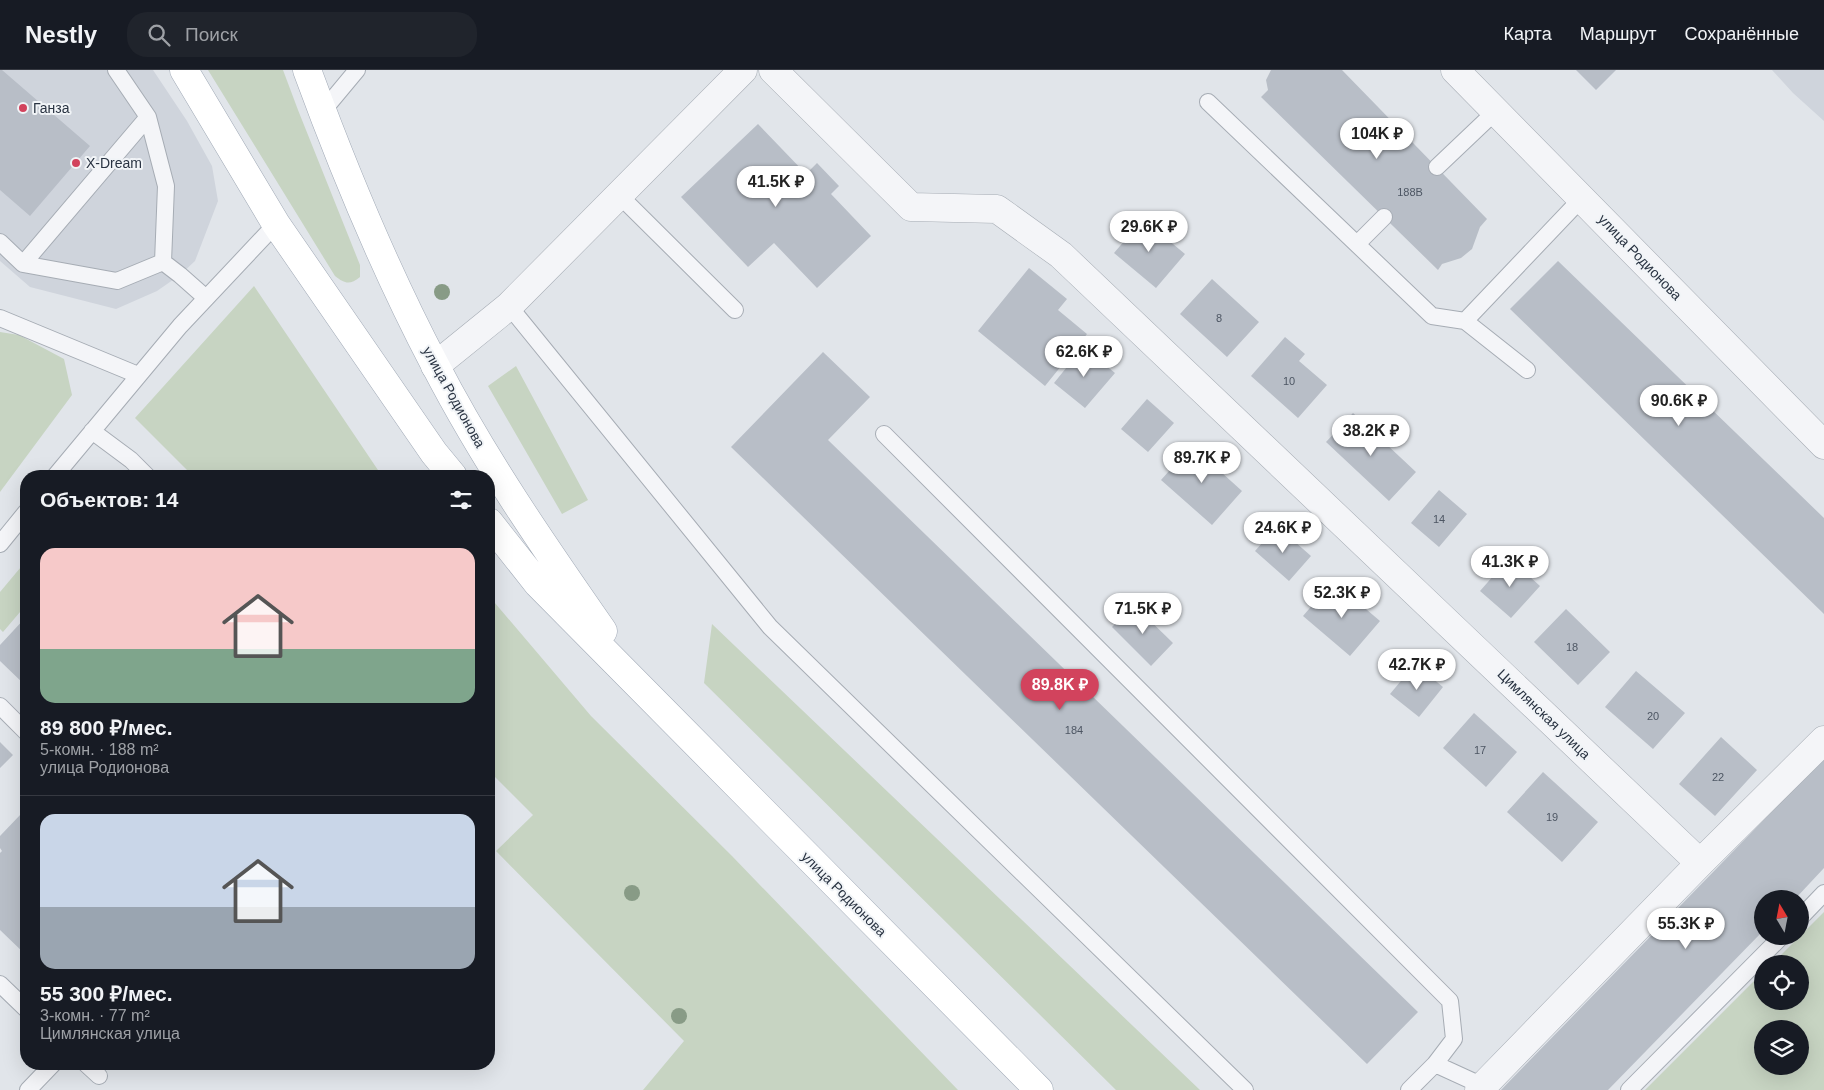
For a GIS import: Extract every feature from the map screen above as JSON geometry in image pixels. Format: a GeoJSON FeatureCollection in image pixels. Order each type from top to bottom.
{"type":"FeatureCollection","features":[{"type":"Feature","properties":{"kind":"main road"},"geometry":{"type":"LineString","coordinates":[[184,70],[276,224],[434,453],[448,470]]}},
{"type":"Feature","properties":{"kind":"main road","name":"улица Родионова"},"geometry":{"type":"LineString","coordinates":[[307,70],[322,112],[379,252],[436,366],[474,435],[531,529],[649,697]]}},
{"type":"Feature","properties":{"kind":"main road","name":"улица Родионова"},"geometry":{"type":"LineString","coordinates":[[495,530],[538,584],[1039,1090]]}},
{"type":"Feature","properties":{"kind":"street"},"geometry":{"type":"LineString","coordinates":[[436,366],[509,306],[744,70]]}},
{"type":"Feature","properties":{"kind":"street","name":"Цимлянская улица"},"geometry":{"type":"LineString","coordinates":[[773,70],[911,207],[997,209],[1061,255],[1700,863]]}},
{"type":"Feature","properties":{"kind":"street","name":"улица Родионова"},"geometry":{"type":"LineString","coordinates":[[1455,70],[1824,445]]}},
{"type":"Feature","properties":{"kind":"street"},"geometry":{"type":"LineString","coordinates":[[1481,1088],[1700,863],[1824,740]]}},
{"type":"Feature","properties":{"kind":"lane"},"geometry":{"type":"LineString","coordinates":[[116,70],[148,117],[166,186],[163,262]]}},
{"type":"Feature","properties":{"kind":"lane"},"geometry":{"type":"LineString","coordinates":[[322,112],[356,70]]}},
{"type":"Feature","properties":{"kind":"lane"},"geometry":{"type":"LineString","coordinates":[[1208,102],[1432,316],[1465,321],[1527,370]]}},
{"type":"Feature","properties":{"kind":"lane"},"geometry":{"type":"LineString","coordinates":[[1437,168],[1496,111]]}},
{"type":"Feature","properties":{"kind":"lane"},"geometry":{"type":"LineString","coordinates":[[23,264],[148,117]]}},
{"type":"Feature","properties":{"kind":"lane"},"geometry":{"type":"LineString","coordinates":[[619,195],[735,310]]}},
{"type":"Feature","properties":{"kind":"lane"},"geometry":{"type":"LineString","coordinates":[[1465,321],[1582,198]]}},
{"type":"Feature","properties":{"kind":"lane"},"geometry":{"type":"LineString","coordinates":[[1356,244],[1384,217]]}},
{"type":"Feature","properties":{"kind":"lane"},"geometry":{"type":"LineString","coordinates":[[60,470],[138,375],[206,298],[276,224]]}},
{"type":"Feature","properties":{"kind":"lane"},"geometry":{"type":"LineString","coordinates":[[0,242],[23,264],[117,281],[163,262]]}},
{"type":"Feature","properties":{"kind":"lane"},"geometry":{"type":"LineString","coordinates":[[163,262],[180,274],[206,298]]}},
{"type":"Feature","properties":{"kind":"lane"},"geometry":{"type":"LineString","coordinates":[[509,306],[770,628],[1245,1090]]}},
{"type":"Feature","properties":{"kind":"lane"},"geometry":{"type":"LineString","coordinates":[[0,318],[138,375]]}},
{"type":"Feature","properties":{"kind":"lane"},"geometry":{"type":"LineString","coordinates":[[92,431],[131,460],[141,470]]}},
{"type":"Feature","properties":{"kind":"lane"},"geometry":{"type":"LineString","coordinates":[[884,434],[1450,1001],[1454,1039],[1434,1064],[1409,1090]]}},
{"type":"Feature","properties":{"kind":"lane"},"geometry":{"type":"LineString","coordinates":[[0,544],[20,519]]}},
{"type":"Feature","properties":{"kind":"lane"},"geometry":{"type":"LineString","coordinates":[[0,706],[20,726]]}},
{"type":"Feature","properties":{"kind":"lane"},"geometry":{"type":"LineString","coordinates":[[1809,909],[1824,894]]}},
{"type":"Feature","properties":{"kind":"lane"},"geometry":{"type":"LineString","coordinates":[[1629,1090],[1773,945]]}},
{"type":"Feature","properties":{"kind":"lane"},"geometry":{"type":"LineString","coordinates":[[0,984],[20,1002]]}},
{"type":"Feature","properties":{"kind":"lane"},"geometry":{"type":"LineString","coordinates":[[1434,1064],[1481,1088]]}},
{"type":"Feature","properties":{"kind":"lane"},"geometry":{"type":"LineString","coordinates":[[28,1090],[47,1070]]}},
{"type":"Feature","properties":{"kind":"lane"},"geometry":{"type":"LineString","coordinates":[[92,1070],[99,1076]]}},
{"type":"Feature","properties":{"kind":"shaded area"},"geometry":{"type":"Polygon","coordinates":[[[0,70],[153,70],[187,121],[212,166],[218,201],[195,261],[180,275],[157,291],[116,309],[30,287],[0,261],[0,70]]]}},
{"type":"Feature","properties":{"kind":"shaded area"},"geometry":{"type":"Polygon","coordinates":[[[1772,70],[1824,70],[1824,121],[1793,93],[1772,70]]]}},
{"type":"Feature","properties":{"kind":"green space"},"geometry":{"type":"Polygon","coordinates":[[[208,70],[283,70],[360,265],[360,277],[356,280],[350,282],[342,281],[335,276],[208,70]]]}},
{"type":"Feature","properties":{"kind":"green space"},"geometry":{"type":"Polygon","coordinates":[[[254,286],[378,470],[187,470],[135,418],[254,286]]]}},
{"type":"Feature","properties":{"kind":"green space"},"geometry":{"type":"Polygon","coordinates":[[[0,332],[19,335],[64,359],[72,395],[0,492],[0,332]]]}},
{"type":"Feature","properties":{"kind":"green space"},"geometry":{"type":"Polygon","coordinates":[[[516,366],[588,500],[562,514],[488,386],[516,366]]]}},
{"type":"Feature","properties":{"kind":"green space"},"geometry":{"type":"Polygon","coordinates":[[[20,568],[20,612],[3,632],[0,629],[0,592],[20,568]]]}},
{"type":"Feature","properties":{"kind":"green space"},"geometry":{"type":"Polygon","coordinates":[[[495,603],[591,716],[732,856],[958,1090],[643,1090],[684,1041],[496,851],[533,815],[495,777],[495,603]]]}},
{"type":"Feature","properties":{"kind":"green space"},"geometry":{"type":"Polygon","coordinates":[[[712,624],[1200,1090],[1116,1090],[704,683],[712,624]]]}},
{"type":"Feature","properties":{"kind":"green space"},"geometry":{"type":"Polygon","coordinates":[[[1824,912],[1824,1090],[1645,1090],[1754,981],[1754,1010],[1809,1010],[1809,955],[1781,955],[1791,945],[1809,945],[1809,927],[1824,912]]]}},
{"type":"Feature","properties":{"kind":"building","name":"Ганза"},"geometry":{"type":"Polygon","coordinates":[[[0,70],[90,146],[30,216],[0,190],[0,70]]]}},
{"type":"Feature","properties":{"kind":"building"},"geometry":{"type":"Polygon","coordinates":[[[1271,70],[1342,70],[1487,219],[1480,227],[1472,249],[1461,258],[1442,264],[1438,270],[1261,97],[1268,90],[1266,80],[1271,70]]]}},
{"type":"Feature","properties":{"kind":"building"},"geometry":{"type":"Polygon","coordinates":[[[1576,70],[1616,70],[1596,90],[1576,70]]]}},
{"type":"Feature","properties":{"kind":"building"},"geometry":{"type":"Polygon","coordinates":[[[758,124],[806,174],[817,163],[839,186],[831,194],[871,236],[817,288],[774,243],[748,267],[681,197],[758,124]]]}},
{"type":"Feature","properties":{"kind":"building"},"geometry":{"type":"Polygon","coordinates":[[[1143,219],[1185,254],[1156,288],[1114,253],[1143,219]]]}},
{"type":"Feature","properties":{"kind":"building"},"geometry":{"type":"Polygon","coordinates":[[[1558,261],[1824,518],[1824,614],[1510,309],[1558,261]]]}},
{"type":"Feature","properties":{"kind":"building"},"geometry":{"type":"Polygon","coordinates":[[[1029,268],[1067,299],[1058,310],[1087,334],[1045,386],[978,331],[1029,268]]]}},
{"type":"Feature","properties":{"kind":"building"},"geometry":{"type":"Polygon","coordinates":[[[1212,279],[1259,322],[1227,357],[1180,314],[1212,279]]]}},
{"type":"Feature","properties":{"kind":"building"},"geometry":{"type":"Polygon","coordinates":[[[1285,337],[1305,354],[1299,361],[1327,385],[1298,418],[1251,376],[1285,337]]]}},
{"type":"Feature","properties":{"kind":"building"},"geometry":{"type":"Polygon","coordinates":[[[1083,347],[1115,373],[1085,408],[1054,383],[1083,347]]]}},
{"type":"Feature","properties":{"kind":"building"},"geometry":{"type":"Polygon","coordinates":[[[823,352],[870,397],[828,440],[1418,1012],[1367,1064],[731,447],[823,352]]]}},
{"type":"Feature","properties":{"kind":"building"},"geometry":{"type":"Polygon","coordinates":[[[1147,399],[1174,423],[1148,452],[1121,429],[1147,399]]]}},
{"type":"Feature","properties":{"kind":"building"},"geometry":{"type":"Polygon","coordinates":[[[1353,413],[1416,472],[1389,501],[1326,442],[1353,413]]]}},
{"type":"Feature","properties":{"kind":"building"},"geometry":{"type":"Polygon","coordinates":[[[1194,443],[1224,469],[1221,472],[1242,491],[1212,525],[1161,480],[1194,443]]]}},
{"type":"Feature","properties":{"kind":"building"},"geometry":{"type":"Polygon","coordinates":[[[1439,490],[1467,514],[1439,547],[1411,523],[1439,490]]]}},
{"type":"Feature","properties":{"kind":"building"},"geometry":{"type":"Polygon","coordinates":[[[1277,526],[1311,556],[1289,581],[1255,551],[1277,526]]]}},
{"type":"Feature","properties":{"kind":"building"},"geometry":{"type":"Polygon","coordinates":[[[1509,558],[1540,586],[1511,618],[1480,591],[1509,558]]]}},
{"type":"Feature","properties":{"kind":"building"},"geometry":{"type":"Polygon","coordinates":[[[1333,581],[1380,621],[1350,656],[1303,616],[1333,581]]]}},
{"type":"Feature","properties":{"kind":"building"},"geometry":{"type":"Polygon","coordinates":[[[1134,605],[1173,643],[1151,666],[1112,627],[1134,605]]]}},
{"type":"Feature","properties":{"kind":"building"},"geometry":{"type":"Polygon","coordinates":[[[1566,609],[1610,652],[1578,685],[1534,642],[1566,609]]]}},
{"type":"Feature","properties":{"kind":"building"},"geometry":{"type":"Polygon","coordinates":[[[20,623],[20,680],[0,661],[0,645],[20,623]]]}},
{"type":"Feature","properties":{"kind":"building"},"geometry":{"type":"Polygon","coordinates":[[[1415,664],[1443,687],[1419,717],[1390,694],[1415,664]]]}},
{"type":"Feature","properties":{"kind":"building"},"geometry":{"type":"Polygon","coordinates":[[[1636,671],[1685,713],[1653,749],[1605,707],[1636,671]]]}},
{"type":"Feature","properties":{"kind":"building"},"geometry":{"type":"Polygon","coordinates":[[[1474,713],[1517,752],[1486,787],[1443,748],[1474,713]]]}},
{"type":"Feature","properties":{"kind":"building"},"geometry":{"type":"Polygon","coordinates":[[[1721,737],[1757,770],[1715,816],[1679,784],[1721,737]]]}},
{"type":"Feature","properties":{"kind":"building"},"geometry":{"type":"Polygon","coordinates":[[[0,742],[13,755],[0,768],[0,742]]]}},
{"type":"Feature","properties":{"kind":"building"},"geometry":{"type":"Polygon","coordinates":[[[1824,758],[1824,868],[1803,890],[1754,890],[1754,940],[1608,1090],[1501,1090],[1824,758]]]}},
{"type":"Feature","properties":{"kind":"building"},"geometry":{"type":"Polygon","coordinates":[[[1543,772],[1598,822],[1562,862],[1507,812],[1543,772]]]}},
{"type":"Feature","properties":{"kind":"building"},"geometry":{"type":"Polygon","coordinates":[[[20,815],[20,949],[0,930],[0,853],[2,851],[0,848],[0,836],[20,815]]]}},
{"type":"Feature","properties":{"kind":"place","name":"Ганза"},"geometry":{"type":"Point","coordinates":[23,108]}},
{"type":"Feature","properties":{"kind":"place","name":"X-Dream"},"geometry":{"type":"Point","coordinates":[76,163]}}]}
